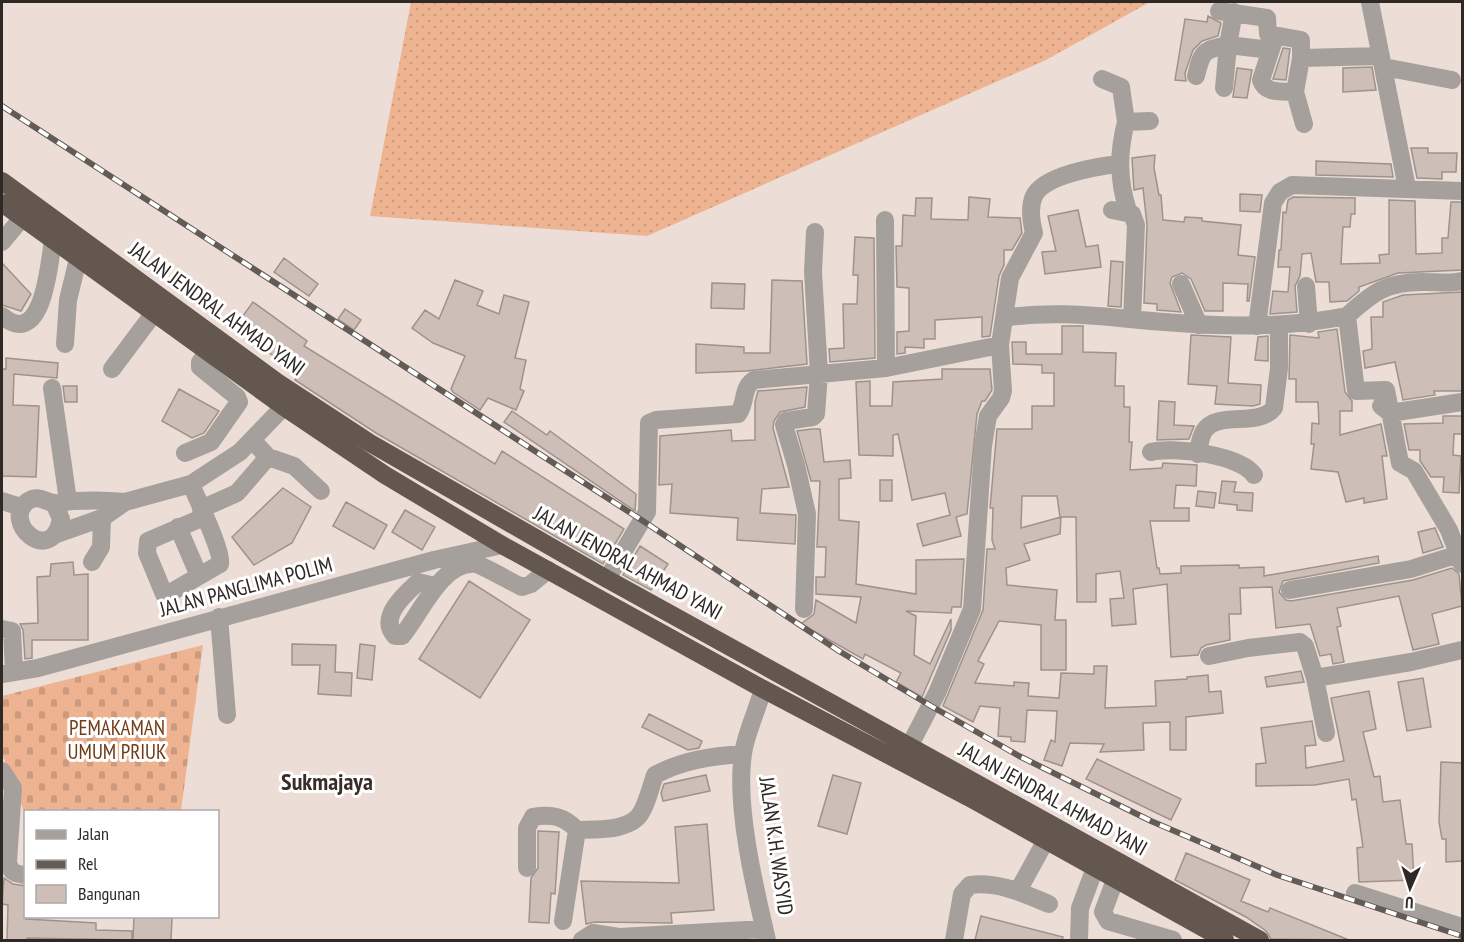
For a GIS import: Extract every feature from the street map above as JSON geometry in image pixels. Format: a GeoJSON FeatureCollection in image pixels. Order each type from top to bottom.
{"type":"FeatureCollection","features":[{"type":"Feature","properties":{"kind":"highway","name":"JALAN JENDRAL AHMAD YANI"},"geometry":{"type":"LineString","coordinates":[[2,181],[385,475],[502,545],[763,689],[1046,840],[1225,940]]}},
{"type":"Feature","properties":{"kind":"highway","name":"JALAN JENDRAL AHMAD YANI"},"geometry":{"type":"LineString","coordinates":[[2,203],[208,352],[290,401],[1260,940]]}},
{"type":"Feature","properties":{"kind":"street"},"geometry":{"type":"LineString","coordinates":[[1370,2],[1407,188]]}},
{"type":"Feature","properties":{"kind":"street"},"geometry":{"type":"LineString","coordinates":[[1224,88],[1228,45],[1227,11],[1267,18],[1268,34],[1273,43],[1262,81],[1263,86],[1267,89],[1295,92]]}},
{"type":"Feature","properties":{"kind":"street"},"geometry":{"type":"LineString","coordinates":[[1196,76],[1205,51],[1228,45],[1301,40],[1301,58],[1295,92],[1304,124]]}},
{"type":"Feature","properties":{"kind":"street"},"geometry":{"type":"LineString","coordinates":[[1301,58],[1383,62],[1452,80]]}},
{"type":"Feature","properties":{"kind":"street"},"geometry":{"type":"LineString","coordinates":[[1102,79],[1121,87],[1126,122],[1121,142],[1120,211],[1135,218],[1136,225],[1132,319]]}},
{"type":"Feature","properties":{"kind":"street"},"geometry":{"type":"LineString","coordinates":[[1126,122],[1150,122]]}},
{"type":"Feature","properties":{"kind":"street"},"geometry":{"type":"LineString","coordinates":[[910,745],[937,693],[972,609],[983,446],[988,416],[1001,399],[1003,391],[1000,345],[1010,278],[1034,233],[1030,218],[1033,198],[1041,186],[1091,167],[1120,164]]}},
{"type":"Feature","properties":{"kind":"street"},"geometry":{"type":"LineString","coordinates":[[1257,326],[1273,203],[1280,192],[1292,185],[1462,191]]}},
{"type":"Feature","properties":{"kind":"street"},"geometry":{"type":"LineString","coordinates":[[2,242],[22,218]]}},
{"type":"Feature","properties":{"kind":"street"},"geometry":{"type":"LineString","coordinates":[[885,220],[886,368]]}},
{"type":"Feature","properties":{"kind":"street"},"geometry":{"type":"LineString","coordinates":[[804,609],[807,514],[784,425],[786,421],[815,416],[819,374],[813,272],[815,232]]}},
{"type":"Feature","properties":{"kind":"street"},"geometry":{"type":"LineString","coordinates":[[2,316],[12,324],[20,325],[26,322],[43,302],[53,240]]}},
{"type":"Feature","properties":{"kind":"street"},"geometry":{"type":"LineString","coordinates":[[65,344],[68,300],[78,259]]}},
{"type":"Feature","properties":{"kind":"street"},"geometry":{"type":"LineString","coordinates":[[1004,318],[1060,313],[1199,325],[1309,324],[1347,316],[1371,294],[1384,287],[1400,283],[1462,281]]}},
{"type":"Feature","properties":{"kind":"street"},"geometry":{"type":"LineString","coordinates":[[1181,284],[1199,325]]}},
{"type":"Feature","properties":{"kind":"street"},"geometry":{"type":"LineString","coordinates":[[1306,286],[1309,324]]}},
{"type":"Feature","properties":{"kind":"street"},"geometry":{"type":"LineString","coordinates":[[112,369],[154,313]]}},
{"type":"Feature","properties":{"kind":"street"},"geometry":{"type":"LineString","coordinates":[[1290,590],[1399,572],[1461,557],[1449,530],[1414,471],[1400,463],[1385,388],[1356,391],[1347,316]]}},
{"type":"Feature","properties":{"kind":"street"},"geometry":{"type":"LineString","coordinates":[[1198,454],[1202,433],[1208,427],[1216,423],[1265,415],[1274,408],[1279,368],[1279,325]]}},
{"type":"Feature","properties":{"kind":"street"},"geometry":{"type":"LineString","coordinates":[[607,579],[647,512],[649,423],[656,420],[732,416],[741,410],[744,390],[754,380],[886,368],[1000,345]]}},
{"type":"Feature","properties":{"kind":"street"},"geometry":{"type":"LineString","coordinates":[[185,453],[211,442],[239,402],[237,397],[200,367],[200,362],[208,352]]}},
{"type":"Feature","properties":{"kind":"street"},"geometry":{"type":"LineString","coordinates":[[52,388],[61,502],[61,519],[54,535]]}},
{"type":"Feature","properties":{"kind":"street"},"geometry":{"type":"LineString","coordinates":[[2,501],[21,507],[37,498],[61,502],[125,502],[190,484],[240,452],[290,401]]}},
{"type":"Feature","properties":{"kind":"street"},"geometry":{"type":"LineString","coordinates":[[1390,413],[1462,402]]}},
{"type":"Feature","properties":{"kind":"street"},"geometry":{"type":"LineString","coordinates":[[252,440],[268,457],[294,466],[321,491]]}},
{"type":"Feature","properties":{"kind":"street"},"geometry":{"type":"LineString","coordinates":[[1151,452],[1160,450],[1198,454],[1233,461],[1249,468],[1254,475]]}},
{"type":"Feature","properties":{"kind":"street"},"geometry":{"type":"LineString","coordinates":[[190,484],[203,513],[221,560],[220,564],[168,594],[161,590],[146,548],[148,541],[178,527],[203,513],[237,493],[268,457]]}},
{"type":"Feature","properties":{"kind":"street"},"geometry":{"type":"LineString","coordinates":[[21,507],[18,521],[24,534],[36,540],[46,540],[102,518],[125,502]]}},
{"type":"Feature","properties":{"kind":"street"},"geometry":{"type":"LineString","coordinates":[[92,562],[101,547],[102,518]]}},
{"type":"Feature","properties":{"kind":"street"},"geometry":{"type":"LineString","coordinates":[[178,527],[200,576]]}},
{"type":"Feature","properties":{"kind":"street","name":"JALAN PANGLIMA POLIM"},"geometry":{"type":"LineString","coordinates":[[8,673],[434,560],[502,545]]}},
{"type":"Feature","properties":{"kind":"street"},"geometry":{"type":"LineString","coordinates":[[435,586],[461,566],[478,564],[522,587],[531,584],[548,570]]}},
{"type":"Feature","properties":{"kind":"street"},"geometry":{"type":"LineString","coordinates":[[219,617],[227,715]]}},
{"type":"Feature","properties":{"kind":"street"},"geometry":{"type":"LineString","coordinates":[[2,629],[12,631],[8,673]]}},
{"type":"Feature","properties":{"kind":"street"},"geometry":{"type":"LineString","coordinates":[[1209,656],[1248,648],[1300,642],[1305,646],[1316,678],[1326,733]]}},
{"type":"Feature","properties":{"kind":"street"},"geometry":{"type":"LineString","coordinates":[[1316,678],[1411,662],[1462,650]]}},
{"type":"Feature","properties":{"kind":"street","name":"JALAN K.H. WASYID"},"geometry":{"type":"LineString","coordinates":[[763,689],[742,754],[746,829],[766,935]]}},
{"type":"Feature","properties":{"kind":"street"},"geometry":{"type":"LineString","coordinates":[[576,830],[616,828],[630,822],[642,813],[655,775],[668,768],[689,761],[742,754]]}},
{"type":"Feature","properties":{"kind":"street"},"geometry":{"type":"LineString","coordinates":[[2,771],[13,788],[8,862],[10,870],[16,874],[24,875]]}},
{"type":"Feature","properties":{"kind":"street"},"geometry":{"type":"LineString","coordinates":[[527,868],[527,828],[534,817],[559,816],[568,820],[576,830],[563,921]]}},
{"type":"Feature","properties":{"kind":"street"},"geometry":{"type":"LineString","coordinates":[[1018,891],[1046,840]]}},
{"type":"Feature","properties":{"kind":"street"},"geometry":{"type":"LineString","coordinates":[[1079,940],[1080,908],[1095,868]]}},
{"type":"Feature","properties":{"kind":"street"},"geometry":{"type":"LineString","coordinates":[[1115,879],[1103,912],[1108,921],[1173,940]]}},
{"type":"Feature","properties":{"kind":"street"},"geometry":{"type":"LineString","coordinates":[[954,940],[962,894],[970,885],[984,883],[1018,891],[1049,904]]}},
{"type":"Feature","properties":{"kind":"street"},"geometry":{"type":"LineString","coordinates":[[1355,892],[1462,927]]}},
{"type":"Feature","properties":{"kind":"street"},"geometry":{"type":"LineString","coordinates":[[582,940],[593,933],[618,939],[766,935]]}},
{"type":"Feature","properties":{"kind":"green space"},"geometry":{"type":"Polygon","coordinates":[[[411,2],[1150,2],[1046,60],[647,236],[370,216],[411,2]]]}},
{"type":"Feature","properties":{"kind":"green space","name":"PEMAKAMAN UMUM PRIUK"},"geometry":{"type":"Polygon","coordinates":[[[203,645],[181,810],[24,811],[2,754],[2,696],[203,645]]]}},
{"type":"Feature","properties":{"kind":"building"},"geometry":{"type":"Polygon","coordinates":[[[1208,16],[1221,23],[1218,36],[1202,41],[1193,50],[1185,73],[1186,81],[1175,80],[1185,19],[1207,22],[1208,16]]]}},
{"type":"Feature","properties":{"kind":"building"},"geometry":{"type":"Polygon","coordinates":[[[1283,48],[1290,49],[1286,80],[1273,79],[1283,48]]]}},
{"type":"Feature","properties":{"kind":"building"},"geometry":{"type":"Polygon","coordinates":[[[1372,67],[1376,90],[1343,92],[1343,68],[1372,67]]]}},
{"type":"Feature","properties":{"kind":"building"},"geometry":{"type":"Polygon","coordinates":[[[1237,68],[1252,70],[1247,98],[1233,97],[1237,68]]]}},
{"type":"Feature","properties":{"kind":"building"},"geometry":{"type":"Polygon","coordinates":[[[1411,148],[1428,148],[1428,153],[1457,153],[1456,172],[1442,172],[1442,179],[1417,178],[1411,148]]]}},
{"type":"Feature","properties":{"kind":"building"},"geometry":{"type":"Polygon","coordinates":[[[1155,155],[1154,168],[1159,195],[1161,195],[1163,220],[1184,222],[1185,217],[1202,218],[1202,221],[1241,225],[1238,255],[1255,257],[1249,301],[1247,301],[1248,284],[1223,283],[1223,311],[1205,311],[1191,279],[1182,273],[1172,277],[1170,283],[1181,312],[1157,310],[1157,304],[1144,303],[1147,225],[1143,188],[1134,190],[1132,158],[1155,155]]]}},
{"type":"Feature","properties":{"kind":"building"},"geometry":{"type":"Polygon","coordinates":[[[1316,161],[1391,164],[1393,177],[1316,175],[1316,161]]]}},
{"type":"Feature","properties":{"kind":"building"},"geometry":{"type":"Polygon","coordinates":[[[1240,194],[1262,195],[1260,212],[1240,211],[1240,194]]]}},
{"type":"Feature","properties":{"kind":"building"},"geometry":{"type":"Polygon","coordinates":[[[969,197],[990,199],[988,217],[1020,218],[1022,233],[1012,250],[1004,250],[1004,265],[999,276],[990,336],[982,337],[982,317],[935,320],[935,339],[924,339],[924,348],[905,347],[905,353],[897,354],[897,332],[909,331],[909,288],[897,287],[896,246],[902,246],[903,215],[915,216],[916,198],[932,198],[931,219],[968,220],[969,197]]]}},
{"type":"Feature","properties":{"kind":"building"},"geometry":{"type":"Polygon","coordinates":[[[1293,197],[1355,198],[1355,214],[1351,214],[1350,227],[1343,227],[1341,264],[1380,263],[1379,255],[1389,254],[1389,200],[1415,201],[1416,254],[1442,253],[1442,238],[1448,238],[1451,202],[1462,202],[1462,270],[1398,273],[1359,287],[1359,291],[1347,301],[1330,302],[1329,282],[1316,282],[1311,253],[1302,254],[1300,276],[1295,286],[1297,312],[1270,314],[1273,291],[1288,292],[1290,267],[1278,267],[1283,212],[1286,213],[1288,200],[1293,197]]]}},
{"type":"Feature","properties":{"kind":"building"},"geometry":{"type":"Polygon","coordinates":[[[1078,210],[1086,247],[1098,245],[1101,267],[1045,274],[1042,252],[1056,251],[1048,216],[1078,210]]]}},
{"type":"Feature","properties":{"kind":"building"},"geometry":{"type":"Polygon","coordinates":[[[855,237],[874,238],[875,358],[830,362],[829,349],[844,348],[843,304],[857,304],[858,275],[853,275],[855,237]]]}},
{"type":"Feature","properties":{"kind":"building"},"geometry":{"type":"Polygon","coordinates":[[[284,258],[318,284],[309,296],[274,272],[284,258]]]}},
{"type":"Feature","properties":{"kind":"building"},"geometry":{"type":"Polygon","coordinates":[[[1111,261],[1123,262],[1121,307],[1108,306],[1111,261]]]}},
{"type":"Feature","properties":{"kind":"building"},"geometry":{"type":"Polygon","coordinates":[[[2,263],[31,294],[21,311],[2,305],[2,263]]]}},
{"type":"Feature","properties":{"kind":"building"},"geometry":{"type":"Polygon","coordinates":[[[455,280],[483,291],[477,305],[499,314],[504,295],[529,302],[515,358],[526,360],[520,389],[524,391],[516,410],[488,398],[480,410],[453,392],[451,389],[465,356],[433,343],[412,328],[425,310],[439,319],[455,280]]]}},
{"type":"Feature","properties":{"kind":"building"},"geometry":{"type":"Polygon","coordinates":[[[772,280],[802,281],[807,364],[747,371],[696,373],[696,344],[744,347],[744,353],[770,353],[772,280]]]}},
{"type":"Feature","properties":{"kind":"building"},"geometry":{"type":"Polygon","coordinates":[[[712,283],[745,284],[744,309],[711,308],[712,283]]]}},
{"type":"Feature","properties":{"kind":"building"},"geometry":{"type":"Polygon","coordinates":[[[1462,292],[1462,391],[1434,391],[1435,395],[1403,400],[1395,362],[1365,368],[1363,351],[1372,349],[1371,317],[1383,317],[1383,302],[1403,295],[1462,292]]]}},
{"type":"Feature","properties":{"kind":"building"},"geometry":{"type":"Polygon","coordinates":[[[253,302],[307,341],[304,346],[495,464],[502,451],[624,529],[603,564],[376,433],[295,380],[299,374],[234,328],[253,302]]]}},
{"type":"Feature","properties":{"kind":"building"},"geometry":{"type":"Polygon","coordinates":[[[345,309],[361,320],[354,330],[338,319],[345,309]]]}},
{"type":"Feature","properties":{"kind":"building"},"geometry":{"type":"Polygon","coordinates":[[[1062,326],[1083,326],[1083,352],[1116,353],[1115,386],[1124,386],[1124,407],[1130,407],[1129,442],[1132,442],[1130,470],[1162,468],[1163,463],[1197,465],[1196,486],[1176,485],[1174,508],[1189,508],[1189,521],[1150,521],[1157,568],[1160,574],[1181,573],[1181,566],[1239,565],[1239,568],[1264,567],[1264,576],[1378,556],[1379,563],[1283,581],[1279,592],[1286,600],[1291,601],[1413,580],[1452,568],[1459,574],[1462,606],[1432,614],[1439,644],[1413,650],[1399,596],[1337,608],[1341,626],[1337,627],[1344,662],[1333,664],[1331,654],[1320,656],[1310,624],[1276,628],[1272,587],[1240,588],[1241,614],[1229,614],[1230,640],[1206,645],[1201,648],[1198,655],[1171,657],[1167,584],[1133,589],[1136,624],[1112,626],[1110,599],[1124,598],[1120,571],[1096,574],[1096,602],[1077,602],[1076,517],[1061,517],[1060,534],[1024,544],[1030,560],[1006,568],[1007,585],[1057,590],[1055,620],[1066,620],[1066,670],[1041,670],[1041,625],[999,621],[978,661],[984,664],[975,683],[1014,686],[1014,682],[1029,683],[1028,696],[1059,698],[1061,673],[1094,674],[1094,666],[1107,666],[1105,708],[1156,706],[1155,681],[1208,675],[1209,692],[1221,691],[1223,713],[1186,717],[1186,750],[1170,750],[1170,722],[1143,723],[1144,750],[1100,752],[1104,744],[1070,743],[1062,766],[1044,760],[1051,740],[1055,742],[1057,711],[1027,710],[1025,742],[1011,741],[1011,737],[998,736],[1000,708],[980,706],[973,722],[943,706],[983,610],[987,549],[995,549],[992,540],[993,508],[990,508],[997,429],[1032,429],[1032,406],[1054,406],[1054,373],[1042,373],[1042,365],[1013,364],[1012,342],[1026,342],[1026,354],[1062,354],[1062,326]],[[1022,496],[1021,528],[1061,517],[1057,496],[1022,496]]]}},
{"type":"Feature","properties":{"kind":"building"},"geometry":{"type":"Polygon","coordinates":[[[1337,329],[1345,392],[1352,401],[1352,411],[1340,411],[1340,435],[1381,424],[1387,456],[1382,456],[1387,499],[1364,503],[1364,498],[1346,502],[1338,472],[1311,469],[1314,444],[1311,444],[1312,423],[1319,424],[1318,402],[1296,402],[1296,379],[1289,379],[1290,335],[1319,338],[1318,332],[1337,329]]]}},
{"type":"Feature","properties":{"kind":"building"},"geometry":{"type":"Polygon","coordinates":[[[1191,335],[1231,337],[1228,383],[1261,385],[1260,404],[1253,406],[1215,404],[1217,386],[1188,384],[1191,335]]]}},
{"type":"Feature","properties":{"kind":"building"},"geometry":{"type":"Polygon","coordinates":[[[1268,336],[1268,361],[1255,360],[1258,337],[1268,336]]]}},
{"type":"Feature","properties":{"kind":"building"},"geometry":{"type":"Polygon","coordinates":[[[6,358],[58,363],[57,378],[14,374],[13,405],[39,406],[36,477],[2,476],[2,369],[6,369],[6,358]]]}},
{"type":"Feature","properties":{"kind":"building"},"geometry":{"type":"Polygon","coordinates":[[[942,369],[990,369],[992,390],[985,401],[982,401],[977,414],[967,514],[956,517],[961,536],[923,546],[917,524],[950,515],[945,493],[912,500],[898,434],[893,435],[893,456],[859,455],[856,382],[870,381],[870,406],[892,406],[893,382],[942,379],[942,369]]]}},
{"type":"Feature","properties":{"kind":"building"},"geometry":{"type":"Polygon","coordinates":[[[63,386],[77,386],[77,402],[65,402],[63,386]]]}},
{"type":"Feature","properties":{"kind":"building"},"geometry":{"type":"Polygon","coordinates":[[[807,387],[805,407],[780,412],[774,421],[773,428],[789,487],[762,489],[760,513],[796,515],[795,544],[737,540],[738,518],[670,513],[672,484],[659,485],[660,436],[731,430],[732,441],[755,440],[755,402],[758,391],[807,387]]]}},
{"type":"Feature","properties":{"kind":"building"},"geometry":{"type":"Polygon","coordinates":[[[179,389],[219,411],[204,433],[192,438],[162,421],[179,389]]]}},
{"type":"Feature","properties":{"kind":"building"},"geometry":{"type":"Polygon","coordinates":[[[1159,401],[1175,402],[1174,425],[1194,426],[1189,439],[1157,440],[1159,401]]]}},
{"type":"Feature","properties":{"kind":"building"},"geometry":{"type":"Polygon","coordinates":[[[512,411],[547,435],[550,431],[636,494],[635,511],[504,422],[512,411]]]}},
{"type":"Feature","properties":{"kind":"building"},"geometry":{"type":"Polygon","coordinates":[[[1443,416],[1462,416],[1462,434],[1454,434],[1453,455],[1461,456],[1459,493],[1443,492],[1444,477],[1431,477],[1420,461],[1420,450],[1409,450],[1404,424],[1443,423],[1443,416]]]}},
{"type":"Feature","properties":{"kind":"building"},"geometry":{"type":"Polygon","coordinates":[[[820,429],[824,462],[850,460],[851,478],[839,479],[839,520],[859,522],[856,584],[916,594],[916,560],[964,559],[961,607],[952,607],[951,613],[906,611],[916,616],[914,655],[930,664],[951,619],[951,630],[922,697],[896,682],[901,673],[865,654],[863,659],[801,624],[814,614],[816,600],[856,623],[861,597],[816,594],[816,577],[825,577],[826,547],[817,547],[820,481],[811,481],[797,431],[820,429]]]}},
{"type":"Feature","properties":{"kind":"building"},"geometry":{"type":"Polygon","coordinates":[[[880,480],[892,480],[892,501],[880,501],[880,480]]]}},
{"type":"Feature","properties":{"kind":"building"},"geometry":{"type":"Polygon","coordinates":[[[1222,481],[1236,482],[1234,492],[1253,493],[1252,511],[1237,510],[1237,505],[1219,503],[1222,481]]]}},
{"type":"Feature","properties":{"kind":"building"},"geometry":{"type":"Polygon","coordinates":[[[283,488],[311,507],[292,543],[254,565],[232,537],[283,488]]]}},
{"type":"Feature","properties":{"kind":"building"},"geometry":{"type":"Polygon","coordinates":[[[1198,491],[1216,493],[1214,508],[1196,506],[1198,491]]]}},
{"type":"Feature","properties":{"kind":"building"},"geometry":{"type":"Polygon","coordinates":[[[346,502],[387,525],[374,549],[333,526],[346,502]]]}},
{"type":"Feature","properties":{"kind":"building"},"geometry":{"type":"Polygon","coordinates":[[[405,510],[435,527],[422,550],[392,532],[405,510]]]}},
{"type":"Feature","properties":{"kind":"building"},"geometry":{"type":"Polygon","coordinates":[[[1435,528],[1443,547],[1423,553],[1418,532],[1435,528]]]}},
{"type":"Feature","properties":{"kind":"building"},"geometry":{"type":"Polygon","coordinates":[[[640,546],[668,564],[651,590],[623,575],[640,546]]]}},
{"type":"Feature","properties":{"kind":"building"},"geometry":{"type":"Polygon","coordinates":[[[73,562],[74,575],[88,574],[88,640],[32,640],[32,658],[25,659],[23,630],[20,624],[38,623],[37,577],[50,576],[51,564],[73,562]]]}},
{"type":"Feature","properties":{"kind":"building"},"geometry":{"type":"Polygon","coordinates":[[[469,581],[530,620],[480,698],[419,659],[469,581]]]}},
{"type":"Feature","properties":{"kind":"building"},"geometry":{"type":"Polygon","coordinates":[[[292,644],[336,645],[335,672],[352,673],[351,696],[318,694],[320,665],[292,665],[292,644]]]}},
{"type":"Feature","properties":{"kind":"building"},"geometry":{"type":"Polygon","coordinates":[[[360,644],[375,646],[372,680],[357,678],[360,644]]]}},
{"type":"Feature","properties":{"kind":"building"},"geometry":{"type":"Polygon","coordinates":[[[1301,671],[1304,682],[1267,687],[1265,677],[1301,671]]]}},
{"type":"Feature","properties":{"kind":"building"},"geometry":{"type":"Polygon","coordinates":[[[1423,678],[1431,727],[1407,731],[1398,682],[1423,678]]]}},
{"type":"Feature","properties":{"kind":"building"},"geometry":{"type":"Polygon","coordinates":[[[1369,691],[1376,729],[1363,732],[1374,777],[1380,776],[1383,802],[1400,800],[1406,844],[1412,844],[1414,880],[1359,882],[1357,848],[1363,847],[1356,799],[1352,800],[1349,779],[1315,785],[1256,786],[1256,764],[1266,763],[1261,728],[1312,721],[1316,745],[1305,746],[1306,768],[1344,761],[1331,698],[1369,691]]]}},
{"type":"Feature","properties":{"kind":"building"},"geometry":{"type":"Polygon","coordinates":[[[649,714],[702,741],[699,748],[688,750],[642,727],[649,714]]]}},
{"type":"Feature","properties":{"kind":"building"},"geometry":{"type":"Polygon","coordinates":[[[1097,759],[1181,799],[1171,820],[1086,779],[1097,759]]]}},
{"type":"Feature","properties":{"kind":"building"},"geometry":{"type":"Polygon","coordinates":[[[1441,762],[1462,763],[1462,861],[1446,862],[1446,839],[1442,839],[1439,822],[1441,762]]]}},
{"type":"Feature","properties":{"kind":"building"},"geometry":{"type":"Polygon","coordinates":[[[706,775],[710,791],[663,801],[661,793],[664,784],[706,775]]]}},
{"type":"Feature","properties":{"kind":"building"},"geometry":{"type":"Polygon","coordinates":[[[833,775],[861,783],[847,834],[818,826],[833,775]]]}},
{"type":"Feature","properties":{"kind":"building"},"geometry":{"type":"Polygon","coordinates":[[[707,824],[714,910],[671,913],[672,923],[595,922],[586,924],[581,881],[679,883],[675,827],[707,824]]]}},
{"type":"Feature","properties":{"kind":"building"},"geometry":{"type":"Polygon","coordinates":[[[538,831],[559,832],[555,894],[551,893],[549,923],[529,922],[531,878],[538,868],[538,831]]]}},
{"type":"Feature","properties":{"kind":"building"},"geometry":{"type":"Polygon","coordinates":[[[1186,853],[1250,880],[1241,901],[1268,912],[1270,908],[1349,940],[1271,939],[1266,931],[1246,917],[1175,880],[1186,853]]]}},
{"type":"Feature","properties":{"kind":"building"},"geometry":{"type":"Polygon","coordinates":[[[4,878],[13,884],[24,886],[24,918],[26,919],[96,923],[96,930],[132,931],[132,940],[27,938],[27,940],[7,940],[8,905],[2,904],[4,878]]]}},
{"type":"Feature","properties":{"kind":"building"},"geometry":{"type":"Polygon","coordinates":[[[981,916],[1063,937],[1062,940],[975,940],[981,916]]]}},
{"type":"Feature","properties":{"kind":"building"},"geometry":{"type":"Polygon","coordinates":[[[134,918],[172,918],[171,940],[133,940],[134,918]]]}},
{"type":"Feature","properties":{"kind":"railway"},"geometry":{"type":"LineString","coordinates":[[2,106],[643,521],[839,651],[931,706],[1019,756],[1151,821],[1277,875],[1462,936]]}},
{"type":"Feature","properties":{"kind":"district","name":"Sukmajaya"},"geometry":{"type":"Point","coordinates":[327,782]}}]}
